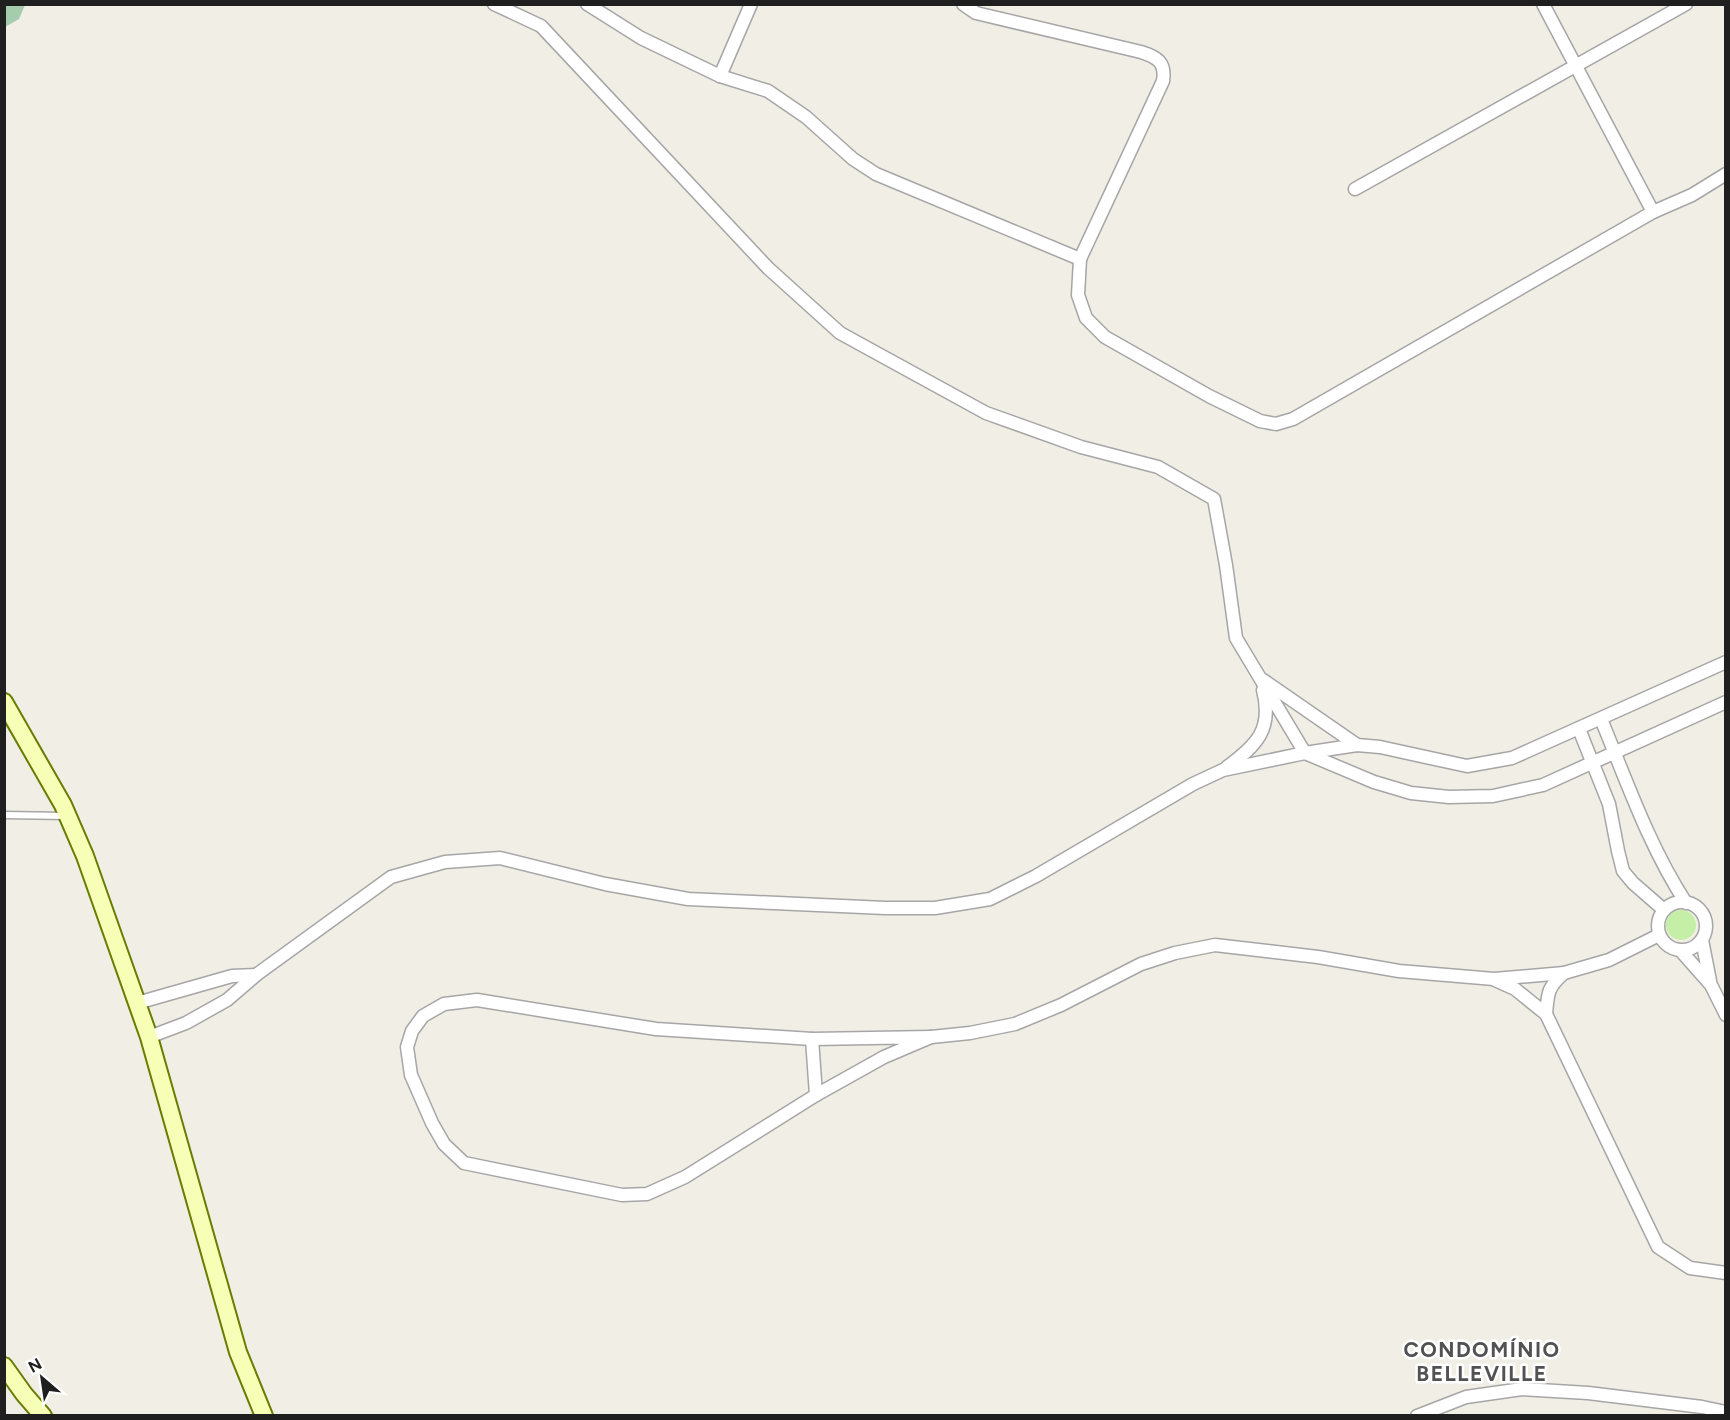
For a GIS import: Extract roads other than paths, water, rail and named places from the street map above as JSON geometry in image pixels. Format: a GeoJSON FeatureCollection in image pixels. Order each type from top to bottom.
{"type":"FeatureCollection","features":[{"type":"Feature","properties":{"kind":"street"},"geometry":{"type":"LineString","coordinates":[[494,4],[541,26],[768,268],[840,333],[986,413],[1081,447],[1158,467],[1214,499],[1236,638],[1305,753],[1374,782],[1411,793],[1449,797],[1493,796],[1543,785],[1725,702]]}},
{"type":"Feature","properties":{"kind":"street"},"geometry":{"type":"LineString","coordinates":[[587,4],[641,39],[720,76],[768,91],[806,117],[853,159],[876,174],[1080,259]]}},
{"type":"Feature","properties":{"kind":"street"},"geometry":{"type":"LineString","coordinates":[[720,76],[751,4]]}},
{"type":"Feature","properties":{"kind":"street"},"geometry":{"type":"LineString","coordinates":[[963,4],[976,13],[1155,56],[1163,65],[1163,81],[1080,259],[1078,295],[1086,318],[1105,337],[1209,396],[1260,421],[1276,424],[1293,419],[1653,212],[1692,195],[1725,174]]}},
{"type":"Feature","properties":{"kind":"street"},"geometry":{"type":"LineString","coordinates":[[1543,4],[1653,212]]}},
{"type":"Feature","properties":{"kind":"street"},"geometry":{"type":"LineString","coordinates":[[1355,189],[1686,4]]}},
{"type":"Feature","properties":{"kind":"street"},"geometry":{"type":"LineString","coordinates":[[1223,770],[1357,745],[1380,747],[1467,766],[1512,758],[1725,662]]}},
{"type":"Feature","properties":{"kind":"street"},"geometry":{"type":"LineString","coordinates":[[1260,678],[1357,745]]}},
{"type":"Feature","properties":{"kind":"street"},"geometry":{"type":"LineString","coordinates":[[149,1037],[207,1012],[227,1000],[256,975],[391,877],[445,862],[500,858],[605,884],[688,899],[885,908],[935,908],[990,899],[1036,876],[1193,784],[1223,770],[1243,756],[1266,726],[1267,708],[1260,678]]}},
{"type":"Feature","properties":{"kind":"street"},"geometry":{"type":"LineString","coordinates":[[4,702],[12,727],[68,816],[85,856],[149,1037],[238,1352],[264,1416]]}},
{"type":"Feature","properties":{"kind":"street"},"geometry":{"type":"LineString","coordinates":[[1601,719],[1644,826],[1662,864],[1686,903]]}},
{"type":"Feature","properties":{"kind":"street"},"geometry":{"type":"LineString","coordinates":[[1579,729],[1609,804],[1623,871],[1633,883],[1664,910]]}},
{"type":"Feature","properties":{"kind":"street"},"geometry":{"type":"LineString","coordinates":[[1711,985],[1681,951],[1664,943],[1659,935],[1660,917],[1664,910],[1674,903],[1686,903],[1700,910],[1704,917],[1706,925],[1702,940],[1711,985],[1725,1015]]}},
{"type":"Feature","properties":{"kind":"street"},"geometry":{"type":"LineString","coordinates":[[930,1037],[884,1057],[816,1095],[684,1178],[647,1194],[622,1195],[464,1163],[444,1144],[432,1124],[411,1075],[407,1047],[412,1031],[423,1016],[444,1004],[477,1000],[656,1029],[812,1039],[930,1037],[970,1033],[1016,1024],[1061,1005],[1141,964],[1175,953],[1215,945],[1318,957],[1400,971],[1494,979],[1564,973],[1609,960],[1659,935]]}},
{"type":"Feature","properties":{"kind":"street"},"geometry":{"type":"LineString","coordinates":[[1681,951],[1693,948],[1702,940]]}},
{"type":"Feature","properties":{"kind":"street"},"geometry":{"type":"LineString","coordinates":[[1546,1014],[1548,993],[1552,983],[1564,973]]}},
{"type":"Feature","properties":{"kind":"street"},"geometry":{"type":"LineString","coordinates":[[137,1003],[232,976],[256,975]]}},
{"type":"Feature","properties":{"kind":"street"},"geometry":{"type":"LineString","coordinates":[[1494,979],[1515,989],[1546,1014],[1658,1247],[1690,1268],[1725,1274]]}},
{"type":"Feature","properties":{"kind":"street"},"geometry":{"type":"LineString","coordinates":[[812,1039],[816,1095]]}},
{"type":"Feature","properties":{"kind":"street"},"geometry":{"type":"LineString","coordinates":[[4,1366],[43,1416]]}},
{"type":"Feature","properties":{"kind":"street"},"geometry":{"type":"LineString","coordinates":[[1417,1416],[1466,1397],[1521,1389],[1588,1393],[1725,1412]]}},
{"type":"Feature","properties":{"kind":"street"},"geometry":{"type":"LineString","coordinates":[[1660,1402],[1677,1416]]}},
{"type":"Feature","properties":{"kind":"lane"},"geometry":{"type":"LineString","coordinates":[[4,815],[68,816]]}},
{"type":"Feature","properties":{"kind":"district","name":"CONDOMÍNIO BELLEVILLE"},"geometry":{"type":"Point","coordinates":[1482,1362]}}]}
